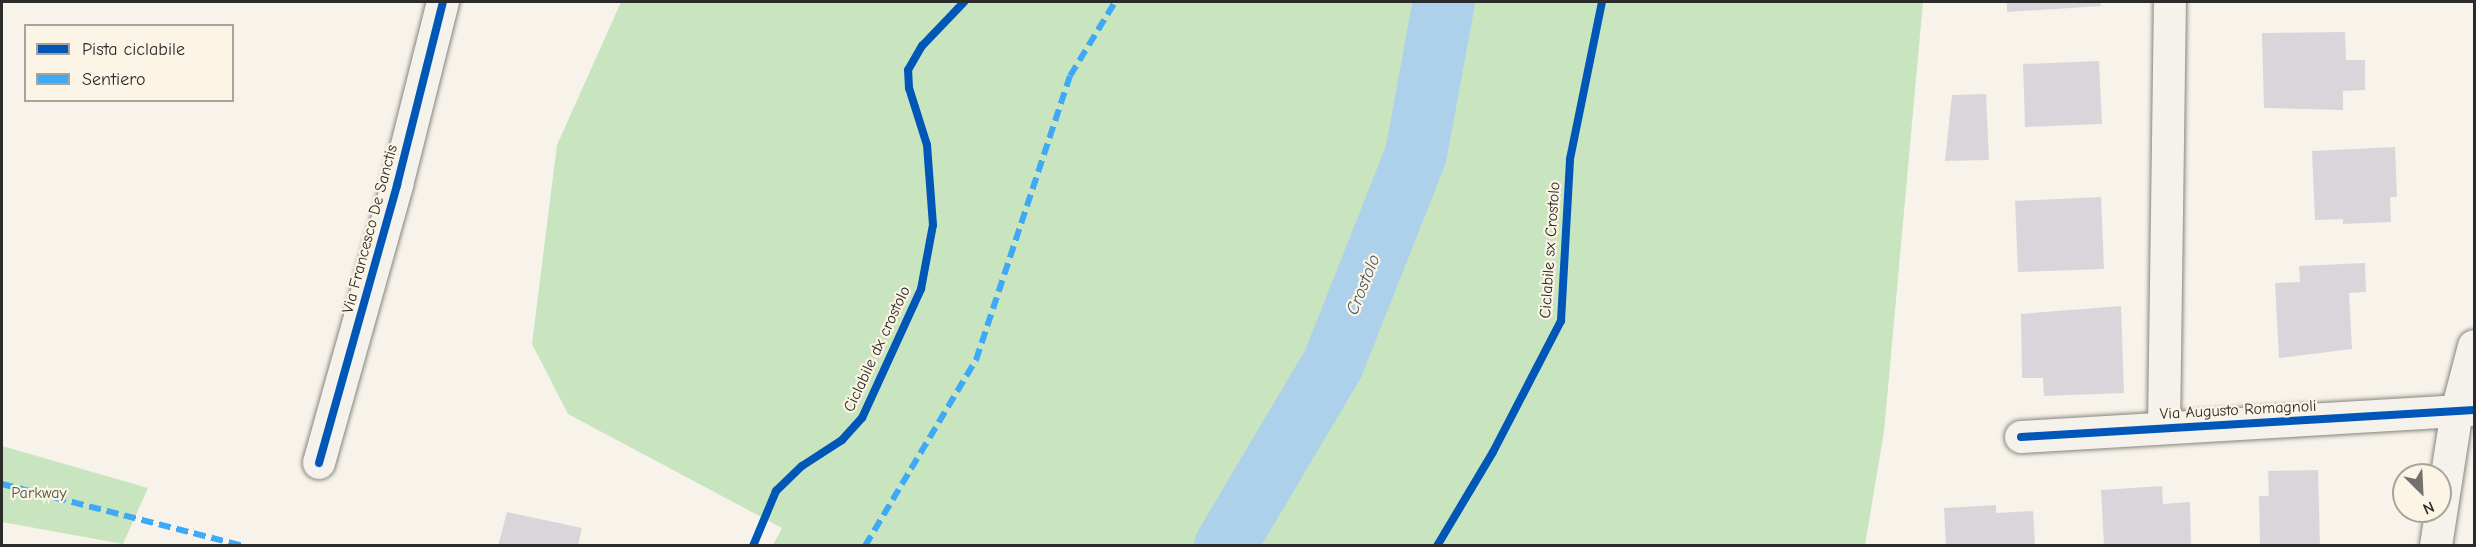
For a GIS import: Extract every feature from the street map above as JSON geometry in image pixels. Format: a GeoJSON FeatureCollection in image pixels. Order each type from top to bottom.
{"type":"FeatureCollection","features":[{"type":"Feature","properties":{"kind":"street","name":"Via Francesco De Sanctis"},"geometry":{"type":"LineString","coordinates":[[319,463],[397,185],[443,2]]}},
{"type":"Feature","properties":{"kind":"street","name":"Via Augusto Romagnoli"},"geometry":{"type":"LineString","coordinates":[[2164,427],[2170,2]]}},
{"type":"Feature","properties":{"kind":"street"},"geometry":{"type":"LineString","coordinates":[[2436,546],[2466,410],[2475,346]]}},
{"type":"Feature","properties":{"kind":"street","name":"Via Augusto Romagnoli"},"geometry":{"type":"LineString","coordinates":[[2021,437],[2466,410]]}},
{"type":"Feature","properties":{"kind":"green space"},"geometry":{"type":"Polygon","coordinates":[[[621,2],[1923,2],[1884,432],[1865,545],[773,545],[782,528],[568,414],[532,344],[557,145],[621,2]]]}},
{"type":"Feature","properties":{"kind":"green space","name":"Parkway"},"geometry":{"type":"Polygon","coordinates":[[[2,446],[148,488],[123,544],[2,522],[2,446]]]}},
{"type":"Feature","properties":{"kind":"building"},"geometry":{"type":"Polygon","coordinates":[[[2007,2],[2100,2],[2101,6],[2007,12],[2007,2]]]}},
{"type":"Feature","properties":{"kind":"building"},"geometry":{"type":"Polygon","coordinates":[[[2345,32],[2346,60],[2365,60],[2365,90],[2343,91],[2343,110],[2264,108],[2262,33],[2345,32]]]}},
{"type":"Feature","properties":{"kind":"building"},"geometry":{"type":"Polygon","coordinates":[[[2099,61],[2102,124],[2025,127],[2023,64],[2099,61]]]}},
{"type":"Feature","properties":{"kind":"building"},"geometry":{"type":"Polygon","coordinates":[[[1986,94],[1989,160],[1945,161],[1952,95],[1986,94]]]}},
{"type":"Feature","properties":{"kind":"building"},"geometry":{"type":"Polygon","coordinates":[[[2395,147],[2397,197],[2390,197],[2391,222],[2343,224],[2343,219],[2315,220],[2312,151],[2395,147]]]}},
{"type":"Feature","properties":{"kind":"building"},"geometry":{"type":"Polygon","coordinates":[[[2101,197],[2104,269],[2018,272],[2015,201],[2101,197]]]}},
{"type":"Feature","properties":{"kind":"building"},"geometry":{"type":"Polygon","coordinates":[[[2365,263],[2366,292],[2349,293],[2352,349],[2279,358],[2275,283],[2300,282],[2299,266],[2365,263]]]}},
{"type":"Feature","properties":{"kind":"building"},"geometry":{"type":"Polygon","coordinates":[[[2121,306],[2124,393],[2044,396],[2043,378],[2022,378],[2021,314],[2121,306]]]}},
{"type":"Feature","properties":{"kind":"building"},"geometry":{"type":"Polygon","coordinates":[[[2318,470],[2320,546],[2260,546],[2259,496],[2269,496],[2268,471],[2318,470]]]}},
{"type":"Feature","properties":{"kind":"building"},"geometry":{"type":"Polygon","coordinates":[[[2162,486],[2163,504],[2190,502],[2191,546],[2104,546],[2101,490],[2162,486]]]}},
{"type":"Feature","properties":{"kind":"building"},"geometry":{"type":"Polygon","coordinates":[[[1996,505],[1996,513],[2033,511],[2035,546],[1946,546],[1944,508],[1996,505]]]}},
{"type":"Feature","properties":{"kind":"building"},"geometry":{"type":"Polygon","coordinates":[[[507,512],[582,528],[578,546],[498,546],[507,512]]]}},
{"type":"Feature","properties":{"kind":"waterway","name":"Crostolo"},"geometry":{"type":"LineString","coordinates":[[1225,546],[1333,364],[1416,154],[1444,2]]}},
{"type":"Feature","properties":{"kind":"marked path"},"geometry":{"type":"LineString","coordinates":[[865,546],[976,360],[1070,76],[1115,2]]}},
{"type":"Feature","properties":{"kind":"marked path"},"geometry":{"type":"LineString","coordinates":[[2,484],[244,546]]}},
{"type":"Feature","properties":{"kind":"cycle path"},"geometry":{"type":"LineString","coordinates":[[319,463],[397,185],[443,2]]}},
{"type":"Feature","properties":{"kind":"cycle path","name":"Ciclabile dx crostolo"},"geometry":{"type":"LineString","coordinates":[[753,546],[776,491],[802,466],[842,440],[862,418],[921,289],[933,225],[927,145],[909,88],[908,70],[922,46],[964,2]]}},
{"type":"Feature","properties":{"kind":"cycle path","name":"Ciclabile sx Crostolo"},"geometry":{"type":"LineString","coordinates":[[1437,546],[1493,452],[1561,321],[1570,159],[1602,2]]}},
{"type":"Feature","properties":{"kind":"cycle path"},"geometry":{"type":"LineString","coordinates":[[2021,437],[2474,410]]}}]}
